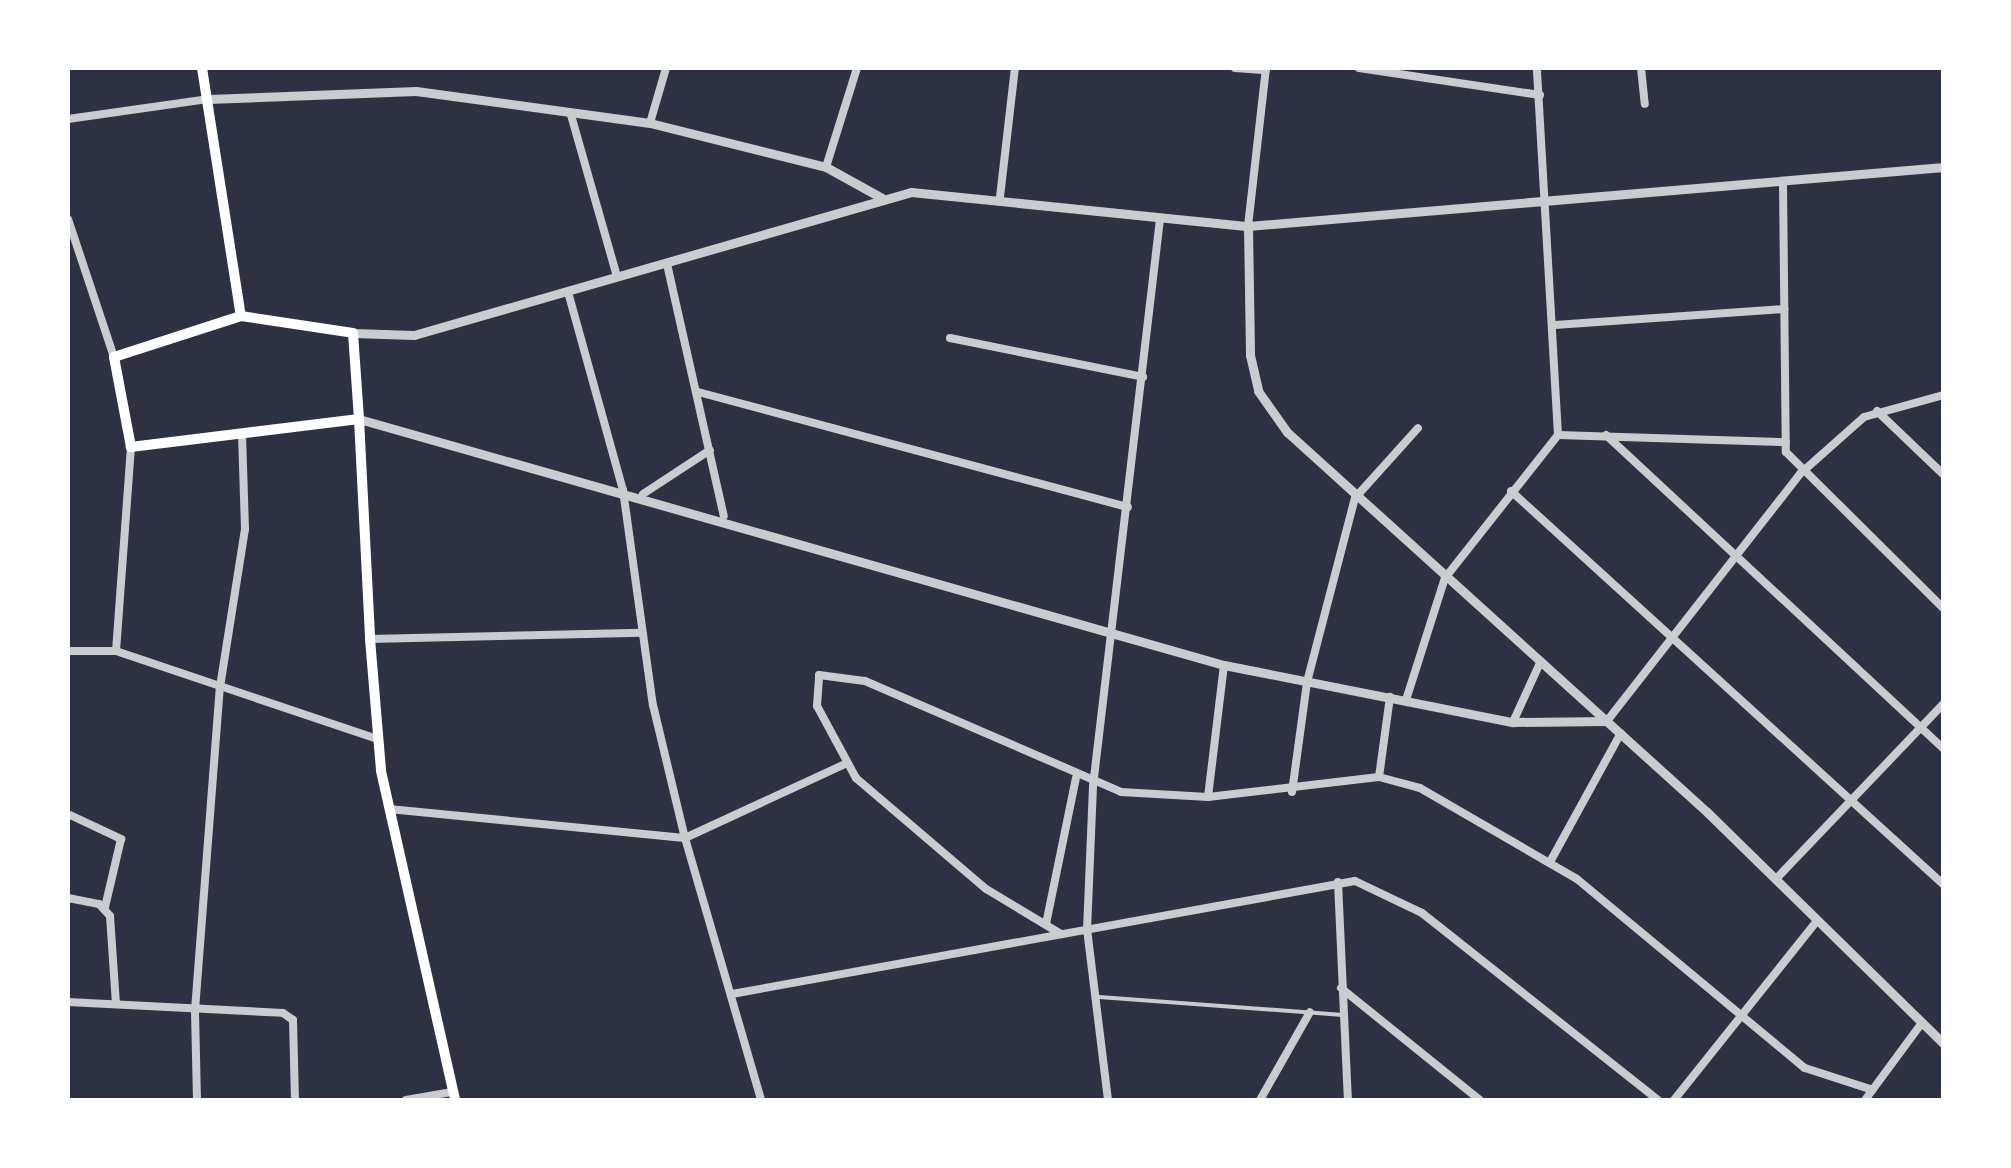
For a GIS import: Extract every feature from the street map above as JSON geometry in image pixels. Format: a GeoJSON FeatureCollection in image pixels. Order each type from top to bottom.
{"type":"FeatureCollection","features":[{"type":"Feature","properties":{"kind":"main road"},"geometry":{"type":"LineString","coordinates":[[202,68],[241,316]]}},
{"type":"Feature","properties":{"kind":"main road"},"geometry":{"type":"LineString","coordinates":[[359,419],[131,447],[114,357],[241,316],[353,333],[359,419],[370,639],[377,739],[388,809],[454,1096]]}},
{"type":"Feature","properties":{"kind":"street"},"geometry":{"type":"LineString","coordinates":[[650,123],[666,68]]}},
{"type":"Feature","properties":{"kind":"street"},"geometry":{"type":"LineString","coordinates":[[826,167],[857,68]]}},
{"type":"Feature","properties":{"kind":"street"},"geometry":{"type":"LineString","coordinates":[[1000,197],[1016,68]]}},
{"type":"Feature","properties":{"kind":"street"},"geometry":{"type":"LineString","coordinates":[[1235,68],[1266,69],[1248,226],[1258,391],[1356,498],[1621,733],[1944,1044]]}},
{"type":"Feature","properties":{"kind":"street"},"geometry":{"type":"LineString","coordinates":[[1359,68],[1540,95]]}},
{"type":"Feature","properties":{"kind":"street"},"geometry":{"type":"LineString","coordinates":[[1406,700],[1445,578],[1558,435],[1552,205],[1537,68]]}},
{"type":"Feature","properties":{"kind":"street"},"geometry":{"type":"LineString","coordinates":[[1641,68],[1645,104]]}},
{"type":"Feature","properties":{"kind":"street"},"geometry":{"type":"LineString","coordinates":[[68,119],[208,99],[380,89],[650,123],[826,167],[882,198]]}},
{"type":"Feature","properties":{"kind":"street"},"geometry":{"type":"LineString","coordinates":[[571,115],[618,277]]}},
{"type":"Feature","properties":{"kind":"street"},"geometry":{"type":"LineString","coordinates":[[353,333],[404,337],[667,264],[882,198],[1000,197],[1160,219],[1248,226],[1552,205],[1944,167]]}},
{"type":"Feature","properties":{"kind":"street"},"geometry":{"type":"LineString","coordinates":[[1783,183],[1786,442],[1801,473],[1944,609]]}},
{"type":"Feature","properties":{"kind":"street"},"geometry":{"type":"LineString","coordinates":[[68,219],[114,357]]}},
{"type":"Feature","properties":{"kind":"street"},"geometry":{"type":"LineString","coordinates":[[1108,1100],[1087,930],[1093,786],[1114,634],[1160,219]]}},
{"type":"Feature","properties":{"kind":"street"},"geometry":{"type":"LineString","coordinates":[[667,264],[724,516]]}},
{"type":"Feature","properties":{"kind":"street"},"geometry":{"type":"LineString","coordinates":[[568,292],[623,490],[642,632],[684,838],[761,1100]]}},
{"type":"Feature","properties":{"kind":"street"},"geometry":{"type":"LineString","coordinates":[[1556,325],[1784,308]]}},
{"type":"Feature","properties":{"kind":"street"},"geometry":{"type":"LineString","coordinates":[[950,338],[1142,377]]}},
{"type":"Feature","properties":{"kind":"street"},"geometry":{"type":"LineString","coordinates":[[698,392],[1128,507]]}},
{"type":"Feature","properties":{"kind":"street"},"geometry":{"type":"LineString","coordinates":[[1608,721],[1735,551],[1801,473],[1877,411],[1944,395]]}},
{"type":"Feature","properties":{"kind":"street"},"geometry":{"type":"LineString","coordinates":[[1877,411],[1944,474]]}},
{"type":"Feature","properties":{"kind":"street"},"geometry":{"type":"LineString","coordinates":[[359,419],[724,516],[1224,666],[1513,722],[1608,721]]}},
{"type":"Feature","properties":{"kind":"street"},"geometry":{"type":"LineString","coordinates":[[1292,792],[1307,682],[1356,498],[1418,428]]}},
{"type":"Feature","properties":{"kind":"street"},"geometry":{"type":"LineString","coordinates":[[198,1100],[195,1010],[220,687],[242,562],[242,433]]}},
{"type":"Feature","properties":{"kind":"street"},"geometry":{"type":"LineString","coordinates":[[1558,435],[1786,442]]}},
{"type":"Feature","properties":{"kind":"street"},"geometry":{"type":"LineString","coordinates":[[1606,435],[1944,748]]}},
{"type":"Feature","properties":{"kind":"street"},"geometry":{"type":"LineString","coordinates":[[116,651],[131,447]]}},
{"type":"Feature","properties":{"kind":"street"},"geometry":{"type":"LineString","coordinates":[[643,494],[710,450]]}},
{"type":"Feature","properties":{"kind":"street"},"geometry":{"type":"LineString","coordinates":[[1512,492],[1675,632],[1944,885]]}},
{"type":"Feature","properties":{"kind":"street"},"geometry":{"type":"LineString","coordinates":[[370,639],[642,632]]}},
{"type":"Feature","properties":{"kind":"street"},"geometry":{"type":"LineString","coordinates":[[68,652],[116,651],[377,739]]}},
{"type":"Feature","properties":{"kind":"street"},"geometry":{"type":"LineString","coordinates":[[1513,722],[1540,663]]}},
{"type":"Feature","properties":{"kind":"street"},"geometry":{"type":"LineString","coordinates":[[1208,797],[1224,666]]}},
{"type":"Feature","properties":{"kind":"street"},"geometry":{"type":"LineString","coordinates":[[1061,934],[986,889],[846,764],[814,680],[835,672],[866,681],[1093,786],[1208,797],[1292,792],[1379,777],[1420,788],[1550,862],[1739,1019],[1806,1068],[1873,1090]]}},
{"type":"Feature","properties":{"kind":"street"},"geometry":{"type":"LineString","coordinates":[[1379,777],[1390,697]]}},
{"type":"Feature","properties":{"kind":"street"},"geometry":{"type":"LineString","coordinates":[[1776,880],[1944,702]]}},
{"type":"Feature","properties":{"kind":"street"},"geometry":{"type":"LineString","coordinates":[[1550,862],[1621,733]]}},
{"type":"Feature","properties":{"kind":"street"},"geometry":{"type":"LineString","coordinates":[[388,809],[684,838],[846,764]]}},
{"type":"Feature","properties":{"kind":"street"},"geometry":{"type":"LineString","coordinates":[[1046,924],[1076,778]]}},
{"type":"Feature","properties":{"kind":"street"},"geometry":{"type":"LineString","coordinates":[[68,814],[121,839],[104,907],[115,928],[116,1003]]}},
{"type":"Feature","properties":{"kind":"street"},"geometry":{"type":"LineString","coordinates":[[732,994],[1338,882],[1371,884],[1422,913],[1658,1100]]}},
{"type":"Feature","properties":{"kind":"street"},"geometry":{"type":"LineString","coordinates":[[1338,882],[1348,1100]]}},
{"type":"Feature","properties":{"kind":"street"},"geometry":{"type":"LineString","coordinates":[[68,898],[104,907]]}},
{"type":"Feature","properties":{"kind":"street"},"geometry":{"type":"LineString","coordinates":[[1674,1100],[1817,921]]}},
{"type":"Feature","properties":{"kind":"street"},"geometry":{"type":"LineString","coordinates":[[1341,988],[1480,1100]]}},
{"type":"Feature","properties":{"kind":"street"},"geometry":{"type":"LineString","coordinates":[[68,1002],[293,1020],[296,1100]]}},
{"type":"Feature","properties":{"kind":"street"},"geometry":{"type":"LineString","coordinates":[[1260,1100],[1310,1012]]}},
{"type":"Feature","properties":{"kind":"street"},"geometry":{"type":"LineString","coordinates":[[1865,1100],[1921,1024]]}},
{"type":"Feature","properties":{"kind":"street"},"geometry":{"type":"LineString","coordinates":[[406,1100],[454,1096]]}},
{"type":"Feature","properties":{"kind":"lane"},"geometry":{"type":"LineString","coordinates":[[1096,996],[1343,1015]]}}]}
